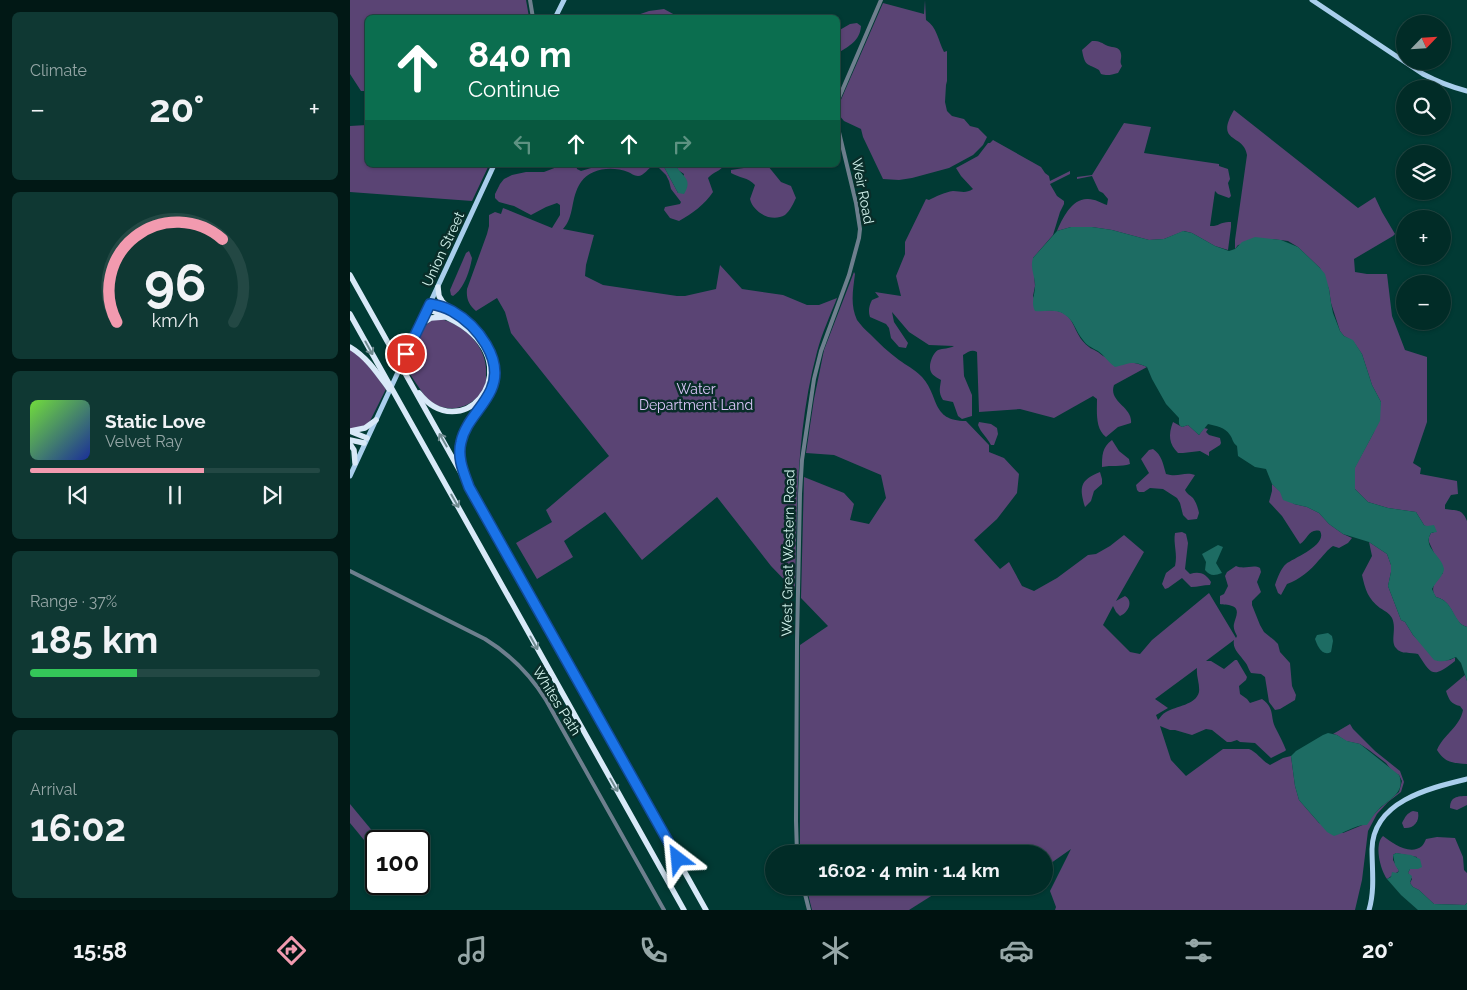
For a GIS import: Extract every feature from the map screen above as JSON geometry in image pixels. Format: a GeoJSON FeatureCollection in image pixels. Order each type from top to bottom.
{"type":"FeatureCollection","features":[{"type":"Feature","properties":{"kind":"highway"},"geometry":{"type":"LineString","coordinates":[[350,275],[398,361],[401,370],[469,487],[706,910]]}},
{"type":"Feature","properties":{"kind":"highway"},"geometry":{"type":"LineString","coordinates":[[438,287],[441,300],[482,339],[490,351],[495,367],[491,390],[466,428],[461,442],[460,460],[469,487]]}},
{"type":"Feature","properties":{"kind":"highway"},"geometry":{"type":"LineString","coordinates":[[429,306],[451,310]]}},
{"type":"Feature","properties":{"kind":"highway"},"geometry":{"type":"LineString","coordinates":[[401,370],[426,401],[433,407],[450,412],[464,409],[475,403],[482,397],[488,387],[490,364],[481,344],[460,324],[429,306]]}},
{"type":"Feature","properties":{"kind":"highway"},"geometry":{"type":"LineString","coordinates":[[350,314],[387,384],[406,414],[684,910]]}},
{"type":"Feature","properties":{"kind":"highway"},"geometry":{"type":"LineString","coordinates":[[420,326],[431,318],[446,317]]}},
{"type":"Feature","properties":{"kind":"highway"},"geometry":{"type":"LineString","coordinates":[[350,347],[360,353],[387,384]]}},
{"type":"Feature","properties":{"kind":"highway"},"geometry":{"type":"LineString","coordinates":[[350,431],[365,428],[376,420]]}},
{"type":"Feature","properties":{"kind":"highway"},"geometry":{"type":"LineString","coordinates":[[350,431],[366,441]]}},
{"type":"Feature","properties":{"kind":"highway"},"geometry":{"type":"LineString","coordinates":[[350,440],[366,441]]}},
{"type":"Feature","properties":{"kind":"highway"},"geometry":{"type":"LineString","coordinates":[[350,444],[354,450],[356,463]]}},
{"type":"Feature","properties":{"kind":"main road"},"geometry":{"type":"LineString","coordinates":[[556,15],[564,0]]}},
{"type":"Feature","properties":{"kind":"main road"},"geometry":{"type":"LineString","coordinates":[[1312,0],[1423,74],[1441,83],[1467,91]]}},
{"type":"Feature","properties":{"kind":"main road","name":"Union Street"},"geometry":{"type":"LineString","coordinates":[[350,476],[401,370],[493,167]]}},
{"type":"Feature","properties":{"kind":"main road"},"geometry":{"type":"LineString","coordinates":[[1369,910],[1373,892],[1373,837],[1381,820],[1390,809],[1406,800],[1467,779]]}},
{"type":"Feature","properties":{"kind":"street"},"geometry":{"type":"LineString","coordinates":[[530,0],[532,15]]}},
{"type":"Feature","properties":{"kind":"street"},"geometry":{"type":"LineString","coordinates":[[840,95],[881,0]]}},
{"type":"Feature","properties":{"kind":"street","name":"Weir Road"},"geometry":{"type":"LineString","coordinates":[[840,137],[859,221],[859,238],[853,259]]}},
{"type":"Feature","properties":{"kind":"street","name":"West Great Western Road"},"geometry":{"type":"LineString","coordinates":[[797,845],[797,641],[802,460],[813,385],[821,351],[853,259]]}},
{"type":"Feature","properties":{"kind":"street","name":"Whites Path"},"geometry":{"type":"LineString","coordinates":[[350,570],[485,639],[526,671],[546,700],[664,910]]}},
{"type":"Feature","properties":{"kind":"street"},"geometry":{"type":"LineString","coordinates":[[805,895],[808,910]]}},
{"type":"Feature","properties":{"kind":"green space"},"geometry":{"type":"Polygon","coordinates":[[[350,0],[526,0],[529,15],[365,15],[365,91],[361,91],[350,74],[350,0]]]}},
{"type":"Feature","properties":{"kind":"green space"},"geometry":{"type":"Polygon","coordinates":[[[925,0],[926,20],[935,30],[944,52],[947,51],[945,102],[947,111],[952,116],[964,119],[970,126],[978,128],[987,137],[983,145],[973,155],[949,168],[912,178],[899,180],[883,179],[861,129],[844,121],[840,116],[840,102],[883,3],[924,14],[925,0]]]}},
{"type":"Feature","properties":{"kind":"green space"},"geometry":{"type":"Polygon","coordinates":[[[664,9],[675,15],[638,15],[664,9]]]}},
{"type":"Feature","properties":{"kind":"green space"},"geometry":{"type":"Polygon","coordinates":[[[857,23],[861,26],[859,36],[840,52],[840,30],[850,24],[857,23]]]}},
{"type":"Feature","properties":{"kind":"green space"},"geometry":{"type":"Polygon","coordinates":[[[1092,41],[1119,50],[1122,66],[1118,73],[1101,74],[1099,70],[1086,62],[1082,50],[1092,41]]]}},
{"type":"Feature","properties":{"kind":"green space"},"geometry":{"type":"Polygon","coordinates":[[[1234,110],[1358,208],[1375,197],[1395,234],[1354,259],[1355,272],[1387,274],[1392,316],[1405,350],[1427,357],[1427,422],[1413,463],[1421,468],[1420,474],[1457,481],[1458,494],[1451,495],[1445,505],[1445,509],[1461,512],[1467,521],[1467,627],[1459,622],[1447,603],[1434,594],[1434,585],[1443,573],[1429,542],[1431,533],[1434,533],[1424,525],[1416,512],[1388,508],[1368,502],[1355,489],[1355,467],[1374,432],[1381,402],[1372,385],[1362,354],[1353,341],[1344,336],[1340,331],[1331,303],[1329,289],[1320,268],[1298,247],[1288,241],[1272,239],[1238,245],[1235,249],[1247,155],[1241,143],[1229,133],[1227,128],[1234,110]]]}},
{"type":"Feature","properties":{"kind":"green space"},"geometry":{"type":"Polygon","coordinates":[[[1124,123],[1151,127],[1144,153],[1219,164],[1219,166],[1228,169],[1230,179],[1228,183],[1231,196],[1229,198],[1215,191],[1210,226],[1231,222],[1228,250],[1184,231],[1164,239],[1149,240],[1112,230],[1092,227],[1071,227],[1057,231],[1068,210],[1077,202],[1091,199],[1107,205],[1108,199],[1099,191],[1092,176],[1077,179],[1077,177],[1092,175],[1124,123]]]}},
{"type":"Feature","properties":{"kind":"green space"},"geometry":{"type":"Polygon","coordinates":[[[365,125],[365,167],[488,167],[472,201],[350,192],[350,126],[365,125]]]}},
{"type":"Feature","properties":{"kind":"green space"},"geometry":{"type":"Polygon","coordinates":[[[993,140],[1041,167],[1049,176],[1050,181],[1070,171],[1070,174],[1050,184],[1057,196],[1064,201],[1064,204],[1053,235],[1033,258],[1035,286],[1033,296],[1040,311],[1053,310],[1068,316],[1083,341],[1090,348],[1104,356],[1147,367],[1114,385],[1114,396],[1131,417],[1131,423],[1118,427],[1106,437],[1102,434],[1098,425],[1097,399],[1093,396],[1054,418],[1020,409],[979,412],[977,352],[973,351],[963,355],[964,376],[972,395],[972,416],[962,419],[958,416],[953,402],[943,400],[941,397],[941,380],[933,375],[930,369],[931,360],[938,350],[954,346],[929,345],[909,332],[892,312],[894,322],[908,343],[906,348],[899,347],[891,338],[886,324],[870,317],[871,302],[879,297],[875,292],[901,296],[896,276],[905,254],[905,242],[926,199],[929,200],[953,191],[965,192],[973,189],[956,168],[978,156],[988,143],[993,140]]]}},
{"type":"Feature","properties":{"kind":"green space","name":"Water Department Land"},"geometry":{"type":"Polygon","coordinates":[[[557,167],[576,167],[581,171],[594,167],[652,167],[638,176],[615,169],[596,171],[585,177],[575,194],[567,224],[563,229],[594,235],[585,276],[603,285],[685,296],[716,289],[720,265],[742,289],[783,295],[807,305],[819,305],[837,298],[817,352],[805,411],[799,471],[795,591],[771,566],[717,497],[642,560],[605,512],[564,541],[573,557],[537,579],[516,543],[552,522],[546,510],[609,456],[511,333],[505,312],[497,298],[476,311],[470,304],[467,289],[487,234],[489,215],[495,212],[501,214],[503,208],[552,228],[560,215],[560,205],[557,203],[531,215],[514,206],[499,202],[495,198],[495,194],[504,179],[526,172],[544,172],[557,167]]]}},
{"type":"Feature","properties":{"kind":"green space"},"geometry":{"type":"Polygon","coordinates":[[[658,167],[664,167],[678,193],[684,174],[677,167],[722,167],[708,178],[713,192],[710,197],[679,221],[670,218],[664,210],[665,207],[680,204],[681,202],[671,189],[666,175],[658,167]]]}},
{"type":"Feature","properties":{"kind":"green space"},"geometry":{"type":"Polygon","coordinates":[[[769,167],[781,182],[791,186],[796,198],[785,215],[774,218],[763,215],[755,208],[750,199],[755,185],[749,180],[731,173],[731,170],[769,167]]]}},
{"type":"Feature","properties":{"kind":"green space"},"geometry":{"type":"Polygon","coordinates":[[[469,251],[472,258],[468,273],[460,289],[453,296],[450,290],[466,253],[469,251]]]}},
{"type":"Feature","properties":{"kind":"green space"},"geometry":{"type":"Polygon","coordinates":[[[854,272],[853,303],[857,320],[860,324],[891,354],[921,376],[927,383],[937,406],[946,417],[966,421],[989,445],[989,452],[1004,458],[1019,474],[1017,493],[997,519],[974,540],[1000,569],[1009,562],[1022,586],[1034,591],[1057,578],[1088,555],[1096,554],[1124,535],[1144,552],[1116,601],[1125,596],[1128,598],[1129,607],[1120,616],[1113,606],[1103,625],[1130,652],[1140,654],[1152,640],[1209,593],[1236,638],[1234,626],[1237,614],[1236,609],[1230,605],[1220,604],[1220,596],[1224,594],[1228,586],[1225,576],[1227,572],[1236,566],[1260,568],[1261,572],[1257,582],[1261,592],[1252,601],[1252,605],[1264,632],[1278,644],[1280,652],[1290,663],[1292,686],[1296,695],[1295,700],[1275,710],[1269,702],[1265,677],[1261,674],[1251,673],[1235,649],[1234,640],[1206,661],[1211,661],[1224,669],[1237,660],[1247,677],[1239,686],[1240,694],[1250,703],[1262,699],[1266,702],[1272,712],[1275,727],[1286,750],[1271,758],[1255,743],[1237,740],[1227,742],[1212,730],[1206,729],[1192,735],[1160,726],[1171,760],[1186,776],[1223,749],[1249,749],[1270,765],[1291,756],[1299,800],[1319,823],[1343,833],[1365,824],[1399,792],[1402,781],[1399,775],[1369,750],[1360,744],[1346,741],[1333,734],[1350,724],[1375,751],[1400,771],[1404,782],[1401,792],[1377,814],[1368,831],[1362,880],[1355,910],[1055,910],[1056,907],[1052,895],[1053,885],[1071,849],[1053,862],[1053,845],[800,845],[800,645],[828,626],[801,598],[804,477],[844,493],[854,504],[850,520],[869,524],[886,498],[881,475],[834,455],[806,453],[824,350],[854,272]],[[1197,668],[1155,699],[1168,708],[1156,715],[1158,720],[1170,710],[1194,700],[1199,689],[1197,668]]]}},
{"type":"Feature","properties":{"kind":"green space"},"geometry":{"type":"Polygon","coordinates":[[[441,319],[451,322],[467,333],[480,348],[484,357],[486,367],[485,387],[478,397],[461,407],[443,407],[434,404],[426,398],[411,376],[407,365],[424,327],[432,320],[441,319]]]}},
{"type":"Feature","properties":{"kind":"green space"},"geometry":{"type":"Polygon","coordinates":[[[350,349],[374,372],[386,389],[369,423],[350,429],[350,349]]]}},
{"type":"Feature","properties":{"kind":"green space"},"geometry":{"type":"Polygon","coordinates":[[[979,422],[991,424],[997,428],[998,434],[994,445],[991,445],[981,430],[978,425],[979,422]]]}},
{"type":"Feature","properties":{"kind":"green space"},"geometry":{"type":"Polygon","coordinates":[[[1173,422],[1182,427],[1188,425],[1199,435],[1204,428],[1208,429],[1206,432],[1209,435],[1220,438],[1221,443],[1209,452],[1209,456],[1200,451],[1178,453],[1170,439],[1173,422]]]}},
{"type":"Feature","properties":{"kind":"green space"},"geometry":{"type":"Polygon","coordinates":[[[1112,440],[1119,451],[1129,459],[1130,464],[1102,467],[1104,449],[1112,440]]]}},
{"type":"Feature","properties":{"kind":"green space"},"geometry":{"type":"Polygon","coordinates":[[[1153,449],[1160,457],[1166,474],[1195,475],[1185,490],[1196,503],[1199,513],[1197,519],[1188,520],[1183,515],[1177,498],[1163,489],[1150,488],[1144,492],[1137,490],[1136,485],[1149,473],[1141,459],[1149,450],[1153,449]]]}},
{"type":"Feature","properties":{"kind":"green space"},"geometry":{"type":"Polygon","coordinates":[[[1100,472],[1102,484],[1094,491],[1091,501],[1085,507],[1082,494],[1083,485],[1088,478],[1100,472]]]}},
{"type":"Feature","properties":{"kind":"green space"},"geometry":{"type":"Polygon","coordinates":[[[1272,484],[1294,504],[1307,507],[1319,513],[1329,524],[1352,538],[1348,543],[1339,548],[1333,546],[1309,571],[1287,584],[1281,595],[1278,593],[1275,585],[1282,568],[1315,546],[1321,536],[1320,531],[1313,531],[1300,544],[1282,516],[1269,502],[1272,484]]]}},
{"type":"Feature","properties":{"kind":"green space"},"geometry":{"type":"Polygon","coordinates":[[[1182,532],[1186,534],[1188,543],[1185,569],[1190,574],[1200,573],[1205,575],[1211,582],[1210,585],[1191,587],[1182,578],[1165,589],[1162,584],[1166,573],[1175,566],[1175,533],[1182,532]]]}},
{"type":"Feature","properties":{"kind":"green space"},"geometry":{"type":"Polygon","coordinates":[[[1369,542],[1387,554],[1391,565],[1388,586],[1401,620],[1405,622],[1413,635],[1438,661],[1455,658],[1455,661],[1442,670],[1434,672],[1430,670],[1418,654],[1401,652],[1394,645],[1392,618],[1373,601],[1363,580],[1362,575],[1372,556],[1369,542]]]}},
{"type":"Feature","properties":{"kind":"green space"},"geometry":{"type":"Polygon","coordinates":[[[1465,675],[1467,681],[1467,764],[1443,758],[1437,750],[1459,721],[1463,710],[1451,701],[1446,691],[1465,675]]]}},
{"type":"Feature","properties":{"kind":"green space"},"geometry":{"type":"Polygon","coordinates":[[[1467,796],[1467,805],[1457,810],[1450,808],[1453,799],[1467,796]]]}},
{"type":"Feature","properties":{"kind":"green space"},"geometry":{"type":"Polygon","coordinates":[[[350,804],[372,830],[365,830],[365,841],[350,823],[350,804]]]}},
{"type":"Feature","properties":{"kind":"green space"},"geometry":{"type":"Polygon","coordinates":[[[1413,811],[1418,812],[1417,822],[1410,827],[1404,828],[1403,821],[1413,811]]]}},
{"type":"Feature","properties":{"kind":"green space"},"geometry":{"type":"Polygon","coordinates":[[[1383,836],[1401,847],[1412,850],[1422,846],[1426,839],[1437,837],[1455,838],[1463,857],[1464,870],[1467,873],[1467,903],[1465,905],[1434,904],[1413,887],[1410,883],[1412,879],[1408,873],[1410,869],[1414,868],[1417,857],[1396,853],[1393,855],[1393,860],[1399,871],[1387,879],[1382,869],[1378,850],[1383,836]]]}},
{"type":"Feature","properties":{"kind":"green space"},"geometry":{"type":"Polygon","coordinates":[[[808,895],[933,895],[909,910],[812,910],[808,895]]]}},
{"type":"Feature","properties":{"kind":"water"},"geometry":{"type":"Polygon","coordinates":[[[664,167],[677,167],[686,178],[687,189],[684,194],[678,193],[664,167]]]}},
{"type":"Feature","properties":{"kind":"water"},"geometry":{"type":"Polygon","coordinates":[[[1071,227],[1092,227],[1112,230],[1149,240],[1164,239],[1183,231],[1192,233],[1215,246],[1229,251],[1235,249],[1242,242],[1255,237],[1281,240],[1298,247],[1320,268],[1325,274],[1333,313],[1340,331],[1344,336],[1353,340],[1362,354],[1372,385],[1381,402],[1380,421],[1355,468],[1355,489],[1368,502],[1388,508],[1416,512],[1424,525],[1434,525],[1437,532],[1431,533],[1429,543],[1444,569],[1443,574],[1432,589],[1436,597],[1444,600],[1460,623],[1467,627],[1467,681],[1461,663],[1456,657],[1443,661],[1434,660],[1413,635],[1405,622],[1401,620],[1388,586],[1391,565],[1387,554],[1369,542],[1343,534],[1329,524],[1319,513],[1307,507],[1283,500],[1280,492],[1272,484],[1266,469],[1255,467],[1238,456],[1237,446],[1228,432],[1208,424],[1199,435],[1188,425],[1182,427],[1179,424],[1179,418],[1166,404],[1147,367],[1134,363],[1115,367],[1100,353],[1086,344],[1071,320],[1065,315],[1054,311],[1035,311],[1033,304],[1035,280],[1032,267],[1033,258],[1057,231],[1071,227]]]}},
{"type":"Feature","properties":{"kind":"water"},"geometry":{"type":"Polygon","coordinates":[[[1218,545],[1223,547],[1216,563],[1222,573],[1212,575],[1205,570],[1206,562],[1202,554],[1218,545]]]}},
{"type":"Feature","properties":{"kind":"water"},"geometry":{"type":"Polygon","coordinates":[[[1328,633],[1332,636],[1333,641],[1331,652],[1325,653],[1320,650],[1315,639],[1317,635],[1328,633]]]}},
{"type":"Feature","properties":{"kind":"water"},"geometry":{"type":"Polygon","coordinates":[[[1328,733],[1360,744],[1399,775],[1401,781],[1396,795],[1377,811],[1367,825],[1355,827],[1334,836],[1327,832],[1299,800],[1291,756],[1296,751],[1328,733]]]}},
{"type":"Feature","properties":{"kind":"water"},"geometry":{"type":"Polygon","coordinates":[[[1396,853],[1411,855],[1420,859],[1422,867],[1410,869],[1408,873],[1412,876],[1410,883],[1434,904],[1465,905],[1467,903],[1467,910],[1418,910],[1387,879],[1391,877],[1392,872],[1397,873],[1399,871],[1395,865],[1393,855],[1396,853]]]}},
{"type":"Feature","properties":{"kind":"route"},"geometry":{"type":"LineString","coordinates":[[406,354],[430,304],[444,307],[455,313],[479,335],[487,347],[495,367],[494,383],[489,394],[466,428],[460,446],[460,460],[469,487],[678,859]]}}]}
